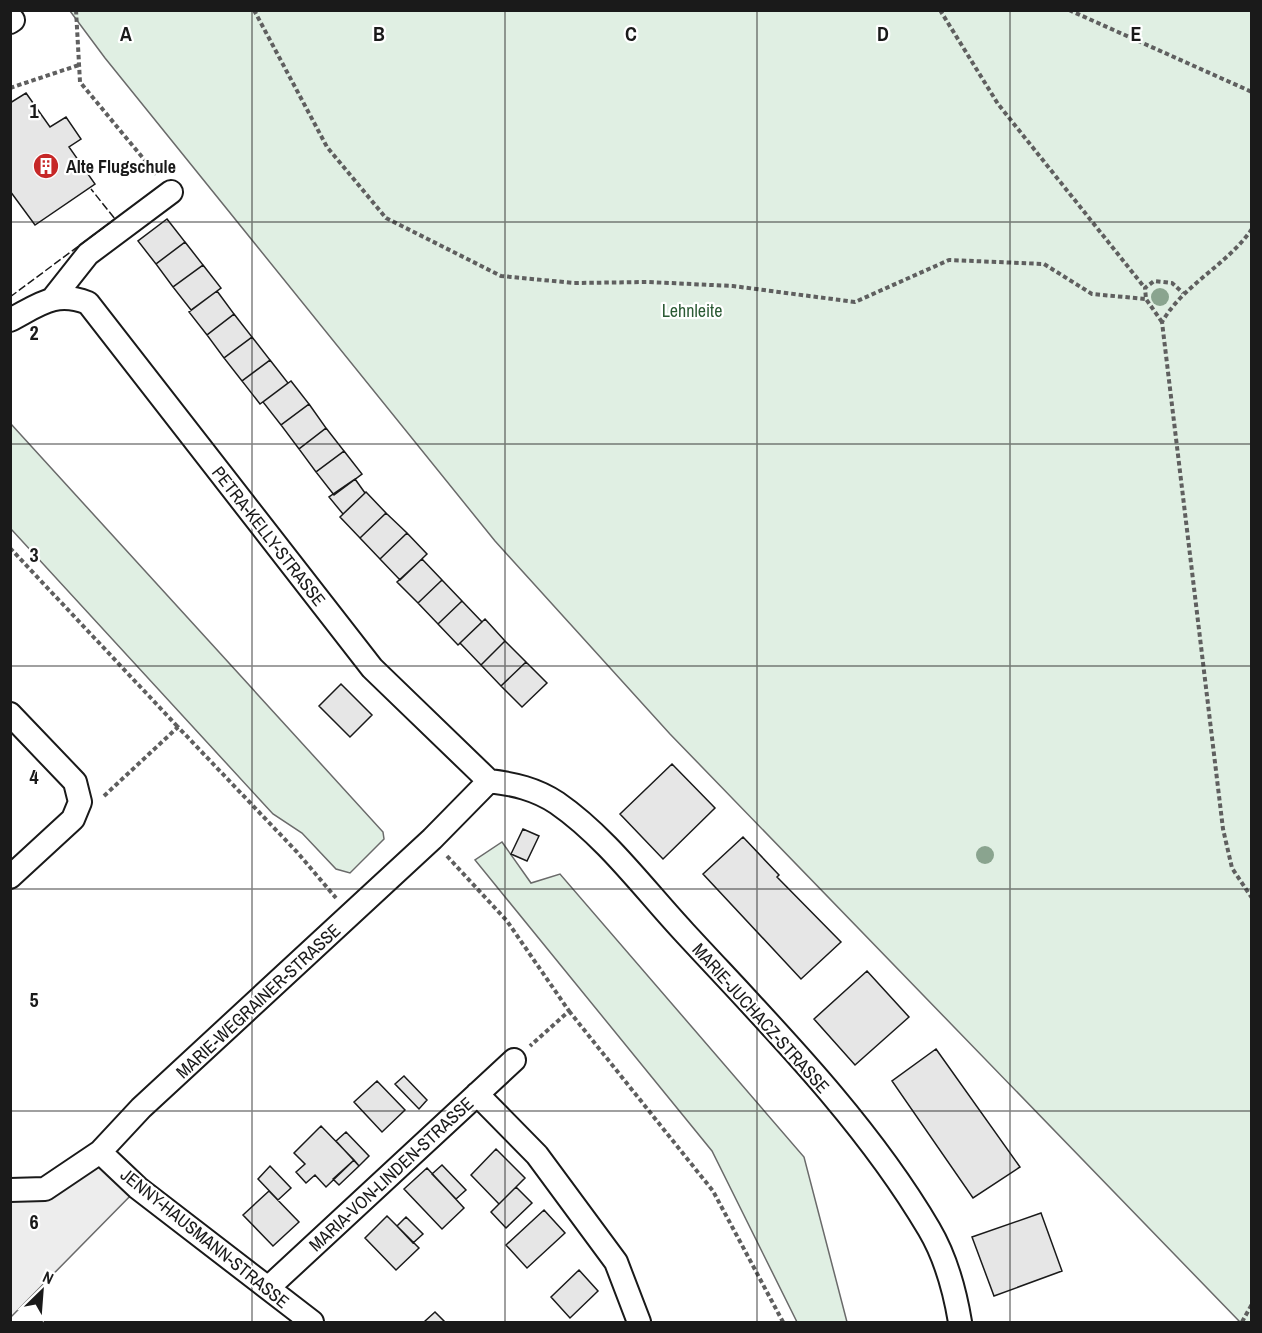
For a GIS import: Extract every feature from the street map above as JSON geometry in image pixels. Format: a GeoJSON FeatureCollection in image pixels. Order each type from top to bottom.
{"type":"FeatureCollection","features":[{"type":"Feature","properties":{"kind":"street"},"geometry":{"type":"LineString","coordinates":[[10,320],[54,297],[88,254],[171,192]]}},
{"type":"Feature","properties":{"kind":"street","name":"PETRA-KELLY-STRASSE"},"geometry":{"type":"LineString","coordinates":[[54,297],[76,298],[88,303],[372,668],[489,781]]}},
{"type":"Feature","properties":{"kind":"street"},"geometry":{"type":"LineString","coordinates":[[10,714],[75,782],[80,802],[72,819],[10,877]]}},
{"type":"Feature","properties":{"kind":"street","name":"MARIE-WEGRAINER-STRASSE"},"geometry":{"type":"LineString","coordinates":[[10,1190],[45,1189],[100,1152],[141,1108],[432,839],[489,781]]}},
{"type":"Feature","properties":{"kind":"street","name":"MARIE-JUCHACZ-STRASSE"},"geometry":{"type":"LineString","coordinates":[[489,781],[524,786],[557,803],[598,839],[794,1051],[876,1152],[930,1230],[956,1295],[960,1323]]}},
{"type":"Feature","properties":{"kind":"street","name":"MARIA-VON-LINDEN-STRASSE"},"geometry":{"type":"LineString","coordinates":[[268,1288],[514,1060]]}},
{"type":"Feature","properties":{"kind":"street"},"geometry":{"type":"LineString","coordinates":[[477,1095],[537,1155],[616,1262],[639,1323]]}},
{"type":"Feature","properties":{"kind":"street","name":"JENNY-HAUSMANN-STRASSE"},"geometry":{"type":"LineString","coordinates":[[100,1152],[138,1188],[312,1323]]}},
{"type":"Feature","properties":{"kind":"path"},"geometry":{"type":"LineString","coordinates":[[76,10],[80,82],[171,192]]}},
{"type":"Feature","properties":{"kind":"path"},"geometry":{"type":"LineString","coordinates":[[254,10],[327,147],[386,218],[501,276],[573,283],[648,282],[733,286],[855,302],[949,260],[1044,264],[1092,294],[1146,299]]}},
{"type":"Feature","properties":{"kind":"path"},"geometry":{"type":"LineString","coordinates":[[940,10],[998,105],[1145,288],[1146,299],[1162,322],[1223,829],[1232,868],[1251,898]]}},
{"type":"Feature","properties":{"kind":"path"},"geometry":{"type":"LineString","coordinates":[[1069,10],[1251,92]]}},
{"type":"Feature","properties":{"kind":"path"},"geometry":{"type":"LineString","coordinates":[[10,88],[79,65]]}},
{"type":"Feature","properties":{"kind":"path"},"geometry":{"type":"LineString","coordinates":[[1162,322],[1183,293],[1219,265],[1251,229]]}},
{"type":"Feature","properties":{"kind":"path"},"geometry":{"type":"LineString","coordinates":[[1145,288],[1154,281],[1172,283],[1183,293]]}},
{"type":"Feature","properties":{"kind":"path"},"geometry":{"type":"LineString","coordinates":[[10,548],[297,852],[350,915]]}},
{"type":"Feature","properties":{"kind":"path"},"geometry":{"type":"LineString","coordinates":[[80,802],[106,795],[178,727]]}},
{"type":"Feature","properties":{"kind":"path"},"geometry":{"type":"LineString","coordinates":[[432,839],[507,921],[569,1011],[713,1191],[783,1323]]}},
{"type":"Feature","properties":{"kind":"path"},"geometry":{"type":"LineString","coordinates":[[514,1060],[569,1011]]}},
{"type":"Feature","properties":{"kind":"path"},"geometry":{"type":"LineString","coordinates":[[1242,1323],[1251,1304]]}},
{"type":"Feature","properties":{"kind":"green space","name":"Lehnleite"},"geometry":{"type":"Polygon","coordinates":[[[70,11],[1251,11],[1251,1322],[1240,1322],[670,734],[495,541],[105,58],[70,11]]]}},
{"type":"Feature","properties":{"kind":"green space"},"geometry":{"type":"Polygon","coordinates":[[[11,424],[383,832],[384,839],[350,873],[336,869],[302,833],[273,814],[11,529],[11,424]]]}},
{"type":"Feature","properties":{"kind":"green space"},"geometry":{"type":"Polygon","coordinates":[[[502,842],[531,883],[560,874],[804,1157],[847,1322],[797,1322],[712,1151],[475,860],[502,842]]]}},
{"type":"Feature","properties":{"kind":"shaded area"},"geometry":{"type":"Polygon","coordinates":[[[100,1152],[138,1188],[11,1317],[11,1190],[45,1189],[100,1152]]]}},
{"type":"Feature","properties":{"kind":"building","name":"Alte Flugschule"},"geometry":{"type":"Polygon","coordinates":[[[26,93],[50,127],[66,117],[81,139],[69,147],[95,184],[35,225],[10,191],[10,103],[26,93]]]}},
{"type":"Feature","properties":{"kind":"building"},"geometry":{"type":"Polygon","coordinates":[[[167,219],[185,242],[156,264],[138,241],[167,219]]]}},
{"type":"Feature","properties":{"kind":"building"},"geometry":{"type":"Polygon","coordinates":[[[185,242],[203,265],[173,287],[156,264],[185,242]]]}},
{"type":"Feature","properties":{"kind":"building"},"geometry":{"type":"Polygon","coordinates":[[[203,265],[221,288],[191,310],[173,287],[203,265]]]}},
{"type":"Feature","properties":{"kind":"building"},"geometry":{"type":"Polygon","coordinates":[[[217,291],[234,314],[207,335],[189,312],[217,291]]]}},
{"type":"Feature","properties":{"kind":"building"},"geometry":{"type":"Polygon","coordinates":[[[234,314],[252,337],[224,358],[207,335],[234,314]]]}},
{"type":"Feature","properties":{"kind":"building"},"geometry":{"type":"Polygon","coordinates":[[[252,337],[270,360],[242,381],[224,358],[252,337]]]}},
{"type":"Feature","properties":{"kind":"building"},"geometry":{"type":"Polygon","coordinates":[[[270,360],[288,383],[260,404],[242,381],[270,360]]]}},
{"type":"Feature","properties":{"kind":"building"},"geometry":{"type":"Polygon","coordinates":[[[291,381],[309,404],[281,425],[263,402],[291,381]]]}},
{"type":"Feature","properties":{"kind":"building"},"geometry":{"type":"Polygon","coordinates":[[[309,404],[326,428],[299,449],[281,425],[309,404]]]}},
{"type":"Feature","properties":{"kind":"building"},"geometry":{"type":"Polygon","coordinates":[[[326,428],[344,451],[316,472],[299,449],[326,428]]]}},
{"type":"Feature","properties":{"kind":"building"},"geometry":{"type":"Polygon","coordinates":[[[344,451],[362,474],[334,495],[316,472],[344,451]]]}},
{"type":"Feature","properties":{"kind":"building"},"geometry":{"type":"Polygon","coordinates":[[[355,479],[365,493],[343,514],[329,497],[355,479]]]}},
{"type":"Feature","properties":{"kind":"building"},"geometry":{"type":"Polygon","coordinates":[[[366,492],[386,513],[360,538],[340,517],[366,492]]]}},
{"type":"Feature","properties":{"kind":"building"},"geometry":{"type":"Polygon","coordinates":[[[386,513],[407,533],[380,559],[360,538],[386,513]]]}},
{"type":"Feature","properties":{"kind":"building"},"geometry":{"type":"Polygon","coordinates":[[[407,533],[427,554],[400,580],[380,559],[407,533]]]}},
{"type":"Feature","properties":{"kind":"building"},"geometry":{"type":"Polygon","coordinates":[[[422,559],[442,580],[418,603],[397,582],[422,559]]]}},
{"type":"Feature","properties":{"kind":"building"},"geometry":{"type":"Polygon","coordinates":[[[442,580],[462,601],[438,624],[418,603],[442,580]]]}},
{"type":"Feature","properties":{"kind":"building"},"geometry":{"type":"Polygon","coordinates":[[[462,601],[482,622],[458,645],[438,624],[462,601]]]}},
{"type":"Feature","properties":{"kind":"building"},"geometry":{"type":"Polygon","coordinates":[[[485,619],[505,641],[481,665],[460,643],[485,619]]]}},
{"type":"Feature","properties":{"kind":"building"},"geometry":{"type":"Polygon","coordinates":[[[505,641],[526,662],[501,686],[481,665],[505,641]]]}},
{"type":"Feature","properties":{"kind":"building"},"geometry":{"type":"Polygon","coordinates":[[[526,662],[547,683],[522,707],[501,686],[526,662]]]}},
{"type":"Feature","properties":{"kind":"building"},"geometry":{"type":"Polygon","coordinates":[[[341,684],[372,715],[350,737],[319,706],[341,684]]]}},
{"type":"Feature","properties":{"kind":"building"},"geometry":{"type":"Polygon","coordinates":[[[672,764],[715,808],[663,859],[620,814],[672,764]]]}},
{"type":"Feature","properties":{"kind":"building"},"geometry":{"type":"Polygon","coordinates":[[[523,829],[539,836],[527,861],[511,854],[523,829]]]}},
{"type":"Feature","properties":{"kind":"building"},"geometry":{"type":"Polygon","coordinates":[[[743,837],[779,875],[777,877],[841,942],[801,979],[703,874],[743,837]]]}},
{"type":"Feature","properties":{"kind":"building"},"geometry":{"type":"Polygon","coordinates":[[[867,971],[909,1017],[855,1065],[814,1019],[867,971]]]}},
{"type":"Feature","properties":{"kind":"building"},"geometry":{"type":"Polygon","coordinates":[[[936,1049],[1020,1167],[973,1198],[892,1081],[936,1049]]]}},
{"type":"Feature","properties":{"kind":"building"},"geometry":{"type":"Polygon","coordinates":[[[404,1076],[427,1100],[419,1109],[395,1084],[404,1076]]]}},
{"type":"Feature","properties":{"kind":"building"},"geometry":{"type":"Polygon","coordinates":[[[377,1081],[405,1110],[382,1132],[354,1102],[377,1081]]]}},
{"type":"Feature","properties":{"kind":"building"},"geometry":{"type":"Polygon","coordinates":[[[321,1126],[354,1160],[326,1187],[315,1175],[306,1183],[296,1172],[305,1164],[294,1153],[321,1126]]]}},
{"type":"Feature","properties":{"kind":"building"},"geometry":{"type":"Polygon","coordinates":[[[346,1132],[369,1156],[359,1166],[336,1141],[346,1132]]]}},
{"type":"Feature","properties":{"kind":"building"},"geometry":{"type":"Polygon","coordinates":[[[496,1149],[525,1178],[499,1204],[471,1175],[496,1149]]]}},
{"type":"Feature","properties":{"kind":"building"},"geometry":{"type":"Polygon","coordinates":[[[354,1160],[359,1166],[339,1185],[333,1179],[354,1160]]]}},
{"type":"Feature","properties":{"kind":"building"},"geometry":{"type":"Polygon","coordinates":[[[442,1165],[466,1190],[456,1199],[432,1174],[442,1165]]]}},
{"type":"Feature","properties":{"kind":"building"},"geometry":{"type":"Polygon","coordinates":[[[270,1166],[291,1188],[278,1200],[258,1179],[270,1166]]]}},
{"type":"Feature","properties":{"kind":"building"},"geometry":{"type":"Polygon","coordinates":[[[427,1168],[464,1208],[442,1229],[404,1189],[427,1168]]]}},
{"type":"Feature","properties":{"kind":"building"},"geometry":{"type":"Polygon","coordinates":[[[516,1187],[532,1203],[506,1228],[491,1212],[516,1187]]]}},
{"type":"Feature","properties":{"kind":"building"},"geometry":{"type":"Polygon","coordinates":[[[269,1191],[299,1222],[273,1246],[243,1215],[269,1191]]]}},
{"type":"Feature","properties":{"kind":"building"},"geometry":{"type":"Polygon","coordinates":[[[544,1210],[565,1233],[527,1268],[506,1245],[544,1210]]]}},
{"type":"Feature","properties":{"kind":"building"},"geometry":{"type":"Polygon","coordinates":[[[1041,1213],[1062,1271],[994,1296],[972,1237],[1041,1213]]]}},
{"type":"Feature","properties":{"kind":"building"},"geometry":{"type":"Polygon","coordinates":[[[387,1216],[419,1248],[396,1270],[365,1238],[387,1216]]]}},
{"type":"Feature","properties":{"kind":"building"},"geometry":{"type":"Polygon","coordinates":[[[406,1217],[423,1234],[413,1243],[397,1226],[406,1217]]]}},
{"type":"Feature","properties":{"kind":"building"},"geometry":{"type":"Polygon","coordinates":[[[579,1270],[598,1291],[570,1318],[551,1297],[579,1270]]]}},
{"type":"Feature","properties":{"kind":"building"},"geometry":{"type":"Polygon","coordinates":[[[435,1312],[445,1322],[424,1322],[435,1312]]]}},
{"type":"Feature","properties":{"kind":"fence"},"geometry":{"type":"LineString","coordinates":[[10,297],[115,219],[91,189]]}},
{"type":"Feature","properties":{"kind":"place","name":"Alte Flugschule"},"geometry":{"type":"Point","coordinates":[46,166]}}]}
